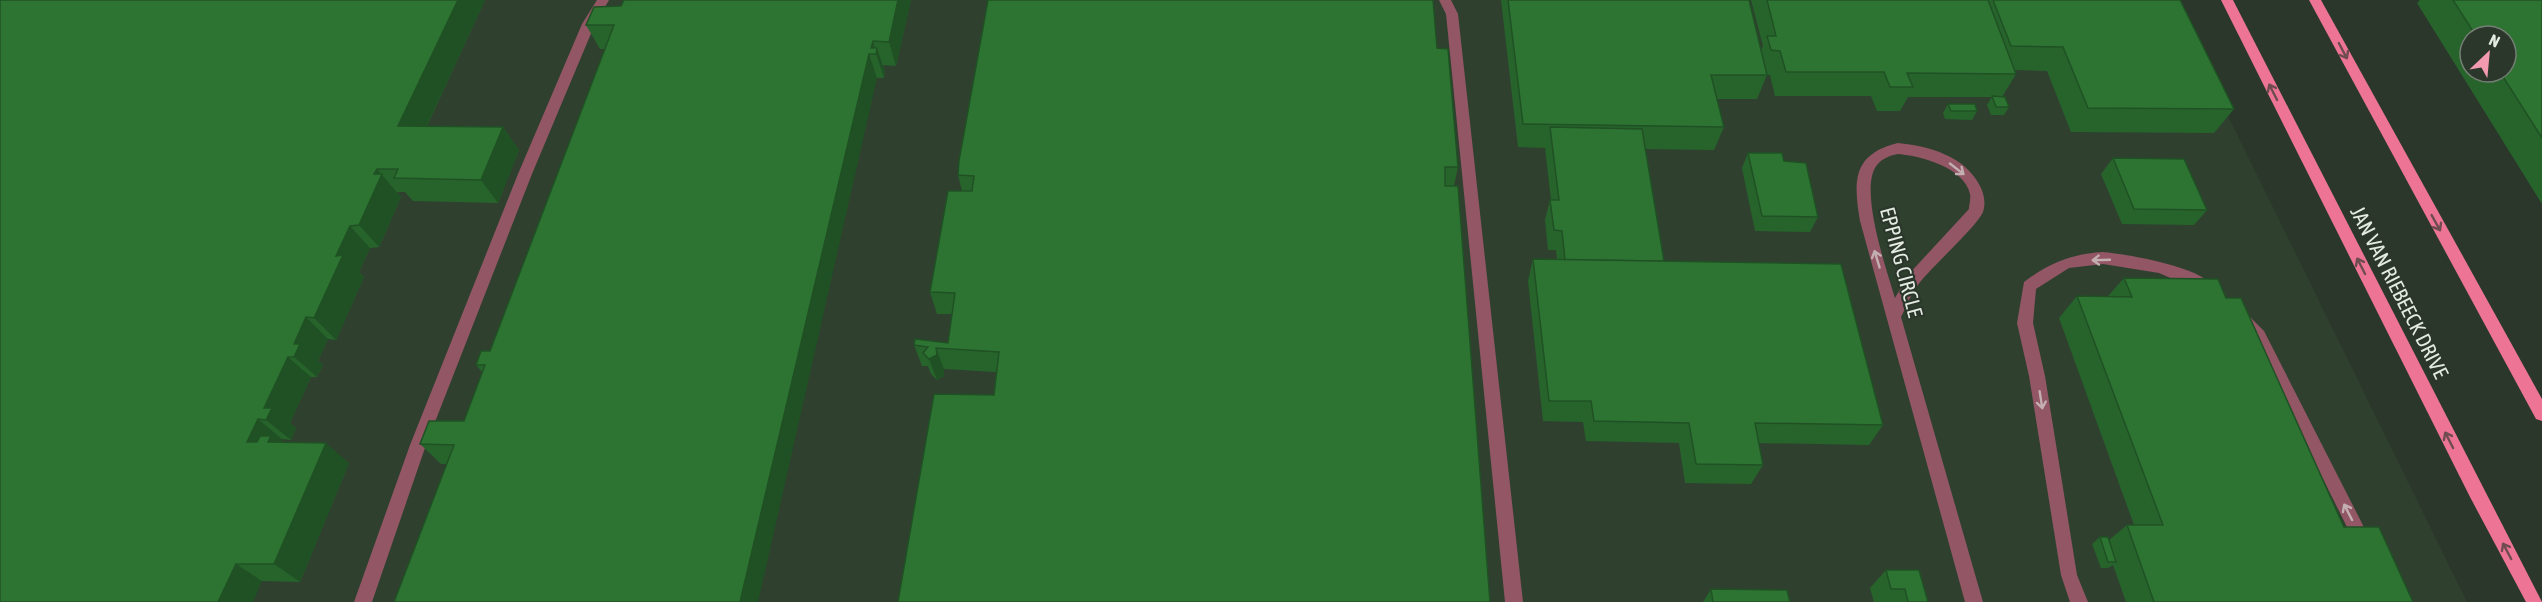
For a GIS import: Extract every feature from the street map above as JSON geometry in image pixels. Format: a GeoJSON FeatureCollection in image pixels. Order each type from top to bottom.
{"type":"FeatureCollection","features":[{"type":"Feature","properties":{"kind":"main road","name":"JAN VAN RIEBEECK DRIVE"},"geometry":{"type":"LineString","coordinates":[[2227,0],[2476,492],[2535,602]]}},
{"type":"Feature","properties":{"kind":"main road"},"geometry":{"type":"LineString","coordinates":[[2315,0],[2542,414]]}},
{"type":"Feature","properties":{"kind":"lane"},"geometry":{"type":"LineString","coordinates":[[363,602],[418,445],[525,174],[589,24],[603,0]]}},
{"type":"Feature","properties":{"kind":"lane"},"geometry":{"type":"LineString","coordinates":[[1446,0],[1452,14],[1464,114],[1514,602]]}},
{"type":"Feature","properties":{"kind":"lane","name":"EPPING CIRCLE"},"geometry":{"type":"LineString","coordinates":[[1894,315],[1913,279],[1976,211],[1979,196],[1969,179],[1941,157],[1917,150],[1881,152],[1869,165],[1864,185],[1864,203],[1871,240],[1974,602]]}},
{"type":"Feature","properties":{"kind":"lane"},"geometry":{"type":"LineString","coordinates":[[2079,602],[2069,575],[2025,322],[2029,286],[2069,262],[2106,259],[2159,265],[2200,284],[2227,302],[2259,336],[2372,560]]}},
{"type":"Feature","properties":{"kind":"shaded area"},"geometry":{"type":"Polygon","coordinates":[[[0,0],[2171,0],[2467,602],[0,602],[0,0]]]}},
{"type":"Feature","properties":{"kind":"building"},"geometry":{"type":"Polygon","coordinates":[[[0,0],[458,0],[398,126],[503,127],[481,180],[394,178],[398,169],[377,169],[374,174],[382,174],[359,225],[350,226],[336,256],[343,255],[314,318],[306,317],[294,344],[300,344],[294,357],[288,357],[264,408],[272,408],[266,420],[258,419],[247,442],[257,442],[260,436],[271,436],[268,442],[326,443],[274,564],[236,564],[218,602],[0,602],[0,0]]]}},
{"type":"Feature","properties":{"kind":"building"},"geometry":{"type":"Polygon","coordinates":[[[624,0],[898,0],[889,42],[873,41],[871,48],[877,48],[876,54],[869,54],[740,602],[394,602],[454,445],[420,444],[429,421],[464,421],[485,365],[476,365],[481,351],[490,351],[614,25],[586,25],[594,7],[621,6],[624,0]]]}},
{"type":"Feature","properties":{"kind":"building"},"geometry":{"type":"Polygon","coordinates":[[[988,0],[1433,0],[1437,48],[1448,49],[1458,167],[1445,167],[1445,186],[1458,186],[1490,602],[898,602],[934,394],[994,395],[999,352],[936,348],[937,355],[929,359],[923,353],[928,347],[914,345],[915,339],[948,343],[955,293],[930,292],[948,191],[972,191],[974,176],[958,175],[959,161],[988,0]]]}},
{"type":"Feature","properties":{"kind":"building"},"geometry":{"type":"Polygon","coordinates":[[[1508,0],[1749,0],[1767,75],[1711,75],[1724,127],[1523,124],[1508,0]]]}},
{"type":"Feature","properties":{"kind":"building"},"geometry":{"type":"Polygon","coordinates":[[[1767,0],[1988,0],[2016,74],[1907,73],[1913,87],[1890,87],[1884,72],[1786,72],[1780,51],[1771,50],[1767,36],[1776,36],[1767,0]]]}},
{"type":"Feature","properties":{"kind":"building"},"geometry":{"type":"Polygon","coordinates":[[[1993,0],[2180,0],[2234,109],[2088,108],[2063,47],[2011,46],[1993,0]]]}},
{"type":"Feature","properties":{"kind":"building"},"geometry":{"type":"Polygon","coordinates":[[[2453,0],[2542,0],[2542,138],[2508,84],[2518,84],[2518,24],[2468,24],[2453,0]]]}},
{"type":"Feature","properties":{"kind":"building"},"geometry":{"type":"Polygon","coordinates":[[[1992,96],[2005,97],[2009,107],[1996,107],[1992,96]]]}},
{"type":"Feature","properties":{"kind":"building"},"geometry":{"type":"Polygon","coordinates":[[[1948,104],[1975,104],[1977,111],[1951,111],[1948,104]]]}},
{"type":"Feature","properties":{"kind":"building"},"geometry":{"type":"Polygon","coordinates":[[[1550,127],[1642,129],[1664,261],[1565,260],[1562,231],[1554,230],[1550,200],[1559,200],[1550,127]]]}},
{"type":"Feature","properties":{"kind":"building"},"geometry":{"type":"Polygon","coordinates":[[[1748,153],[1782,153],[1784,161],[1806,163],[1818,217],[1762,216],[1748,153]]]}},
{"type":"Feature","properties":{"kind":"building"},"geometry":{"type":"Polygon","coordinates":[[[2113,158],[2184,159],[2207,210],[2134,209],[2113,158]]]}},
{"type":"Feature","properties":{"kind":"building"},"geometry":{"type":"Polygon","coordinates":[[[1533,259],[1841,264],[1883,425],[1755,423],[1763,465],[1696,464],[1689,423],[1594,421],[1591,401],[1549,401],[1533,259]]]}},
{"type":"Feature","properties":{"kind":"building"},"geometry":{"type":"Polygon","coordinates":[[[2124,278],[2218,279],[2226,298],[2241,298],[2344,527],[2379,527],[2413,602],[2154,602],[2127,525],[2163,525],[2077,296],[2132,297],[2124,278]]]}},
{"type":"Feature","properties":{"kind":"building"},"geometry":{"type":"Polygon","coordinates":[[[2100,537],[2108,537],[2116,562],[2108,562],[2100,537]]]}},
{"type":"Feature","properties":{"kind":"building"},"geometry":{"type":"Polygon","coordinates":[[[1886,570],[1919,570],[1928,602],[1908,602],[1905,589],[1891,589],[1886,570]]]}},
{"type":"Feature","properties":{"kind":"building"},"geometry":{"type":"Polygon","coordinates":[[[1711,589],[1787,590],[1790,602],[1713,602],[1711,589]]]}}]}
